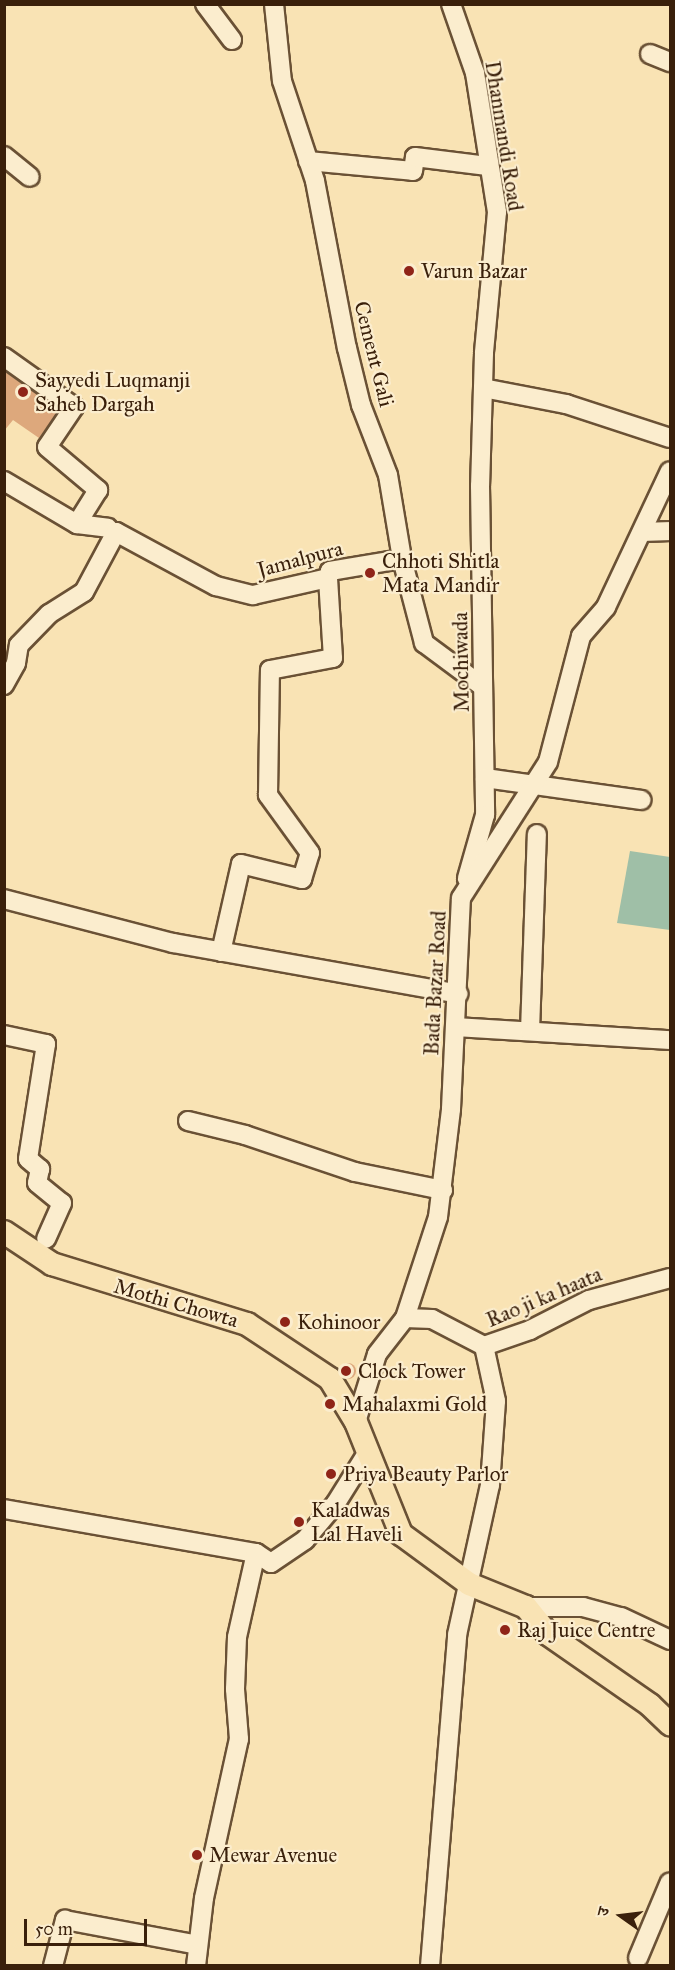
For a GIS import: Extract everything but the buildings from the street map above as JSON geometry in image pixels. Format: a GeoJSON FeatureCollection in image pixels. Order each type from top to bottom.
{"type":"FeatureCollection","features":[{"type":"Feature","properties":{"kind":"main road","name":"Mothi Chowta"},"geometry":{"type":"LineString","coordinates":[[4,1232],[52,1264],[247,1324],[330,1379],[356,1422],[366,1455],[401,1534],[469,1584],[526,1607]]}},
{"type":"Feature","properties":{"kind":"main road"},"geometry":{"type":"LineString","coordinates":[[526,1607],[548,1634],[650,1705],[670,1724]]}},
{"type":"Feature","properties":{"kind":"street"},"geometry":{"type":"LineString","coordinates":[[205,4],[232,40]]}},
{"type":"Feature","properties":{"kind":"street","name":"Cement Gali"},"geometry":{"type":"LineString","coordinates":[[274,4],[282,81],[308,161],[361,405],[388,475],[402,559],[424,643],[482,686]]}},
{"type":"Feature","properties":{"kind":"street","name":"Dhanmandi Road"},"geometry":{"type":"LineString","coordinates":[[451,4],[475,73],[487,166],[497,212],[490,278]]}},
{"type":"Feature","properties":{"kind":"street"},"geometry":{"type":"LineString","coordinates":[[650,54],[670,62]]}},
{"type":"Feature","properties":{"kind":"street"},"geometry":{"type":"LineString","coordinates":[[4,156],[30,177]]}},
{"type":"Feature","properties":{"kind":"street"},"geometry":{"type":"LineString","coordinates":[[308,161],[412,171],[415,157],[487,166]]}},
{"type":"Feature","properties":{"kind":"street","name":"Mochiwada"},"geometry":{"type":"LineString","coordinates":[[461,898],[485,815],[482,686],[483,388],[490,278]]}},
{"type":"Feature","properties":{"kind":"street"},"geometry":{"type":"LineString","coordinates":[[4,357],[74,407],[47,447],[98,490],[77,524]]}},
{"type":"Feature","properties":{"kind":"street"},"geometry":{"type":"LineString","coordinates":[[483,388],[566,404],[670,438]]}},
{"type":"Feature","properties":{"kind":"street","name":"Bada Bazar Road"},"geometry":{"type":"LineString","coordinates":[[356,1422],[377,1353],[405,1318],[427,1261],[443,1190],[456,1027],[461,898],[548,762],[581,636],[606,607],[670,471]]}},
{"type":"Feature","properties":{"kind":"street"},"geometry":{"type":"LineString","coordinates":[[4,481],[77,524],[112,530],[84,592],[49,614],[19,645],[16,663],[4,685]]}},
{"type":"Feature","properties":{"kind":"street","name":"Jamalpura"},"geometry":{"type":"LineString","coordinates":[[112,530],[216,586],[253,595],[328,578],[330,571],[402,559]]}},
{"type":"Feature","properties":{"kind":"street"},"geometry":{"type":"LineString","coordinates":[[643,532],[670,531]]}},
{"type":"Feature","properties":{"kind":"street"},"geometry":{"type":"LineString","coordinates":[[221,951],[241,864],[302,879],[310,853],[268,795],[270,670],[333,658],[328,578]]}},
{"type":"Feature","properties":{"kind":"street"},"geometry":{"type":"LineString","coordinates":[[485,778],[534,783],[641,800]]}},
{"type":"Feature","properties":{"kind":"street"},"geometry":{"type":"LineString","coordinates":[[530,1031],[537,834]]}},
{"type":"Feature","properties":{"kind":"street"},"geometry":{"type":"LineString","coordinates":[[4,899],[65,918],[221,951],[458,994]]}},
{"type":"Feature","properties":{"kind":"street"},"geometry":{"type":"LineString","coordinates":[[456,1027],[670,1040]]}},
{"type":"Feature","properties":{"kind":"street"},"geometry":{"type":"LineString","coordinates":[[4,1035],[46,1044],[28,1159],[40,1169],[38,1184],[62,1203],[46,1239]]}},
{"type":"Feature","properties":{"kind":"street"},"geometry":{"type":"LineString","coordinates":[[188,1121],[245,1135],[355,1172],[443,1190]]}},
{"type":"Feature","properties":{"kind":"street","name":"Rao ji ka haata"},"geometry":{"type":"LineString","coordinates":[[405,1318],[432,1319],[484,1346],[530,1330],[589,1300],[670,1278]]}},
{"type":"Feature","properties":{"kind":"street"},"geometry":{"type":"LineString","coordinates":[[430,1965],[457,1635],[490,1485],[496,1401],[484,1346]]}},
{"type":"Feature","properties":{"kind":"street"},"geometry":{"type":"LineString","coordinates":[[4,1509],[256,1553],[271,1563],[305,1540],[336,1503],[366,1455]]}},
{"type":"Feature","properties":{"kind":"street"},"geometry":{"type":"LineString","coordinates":[[196,1965],[204,1898],[239,1739],[235,1689],[237,1637],[256,1553]]}},
{"type":"Feature","properties":{"kind":"street"},"geometry":{"type":"LineString","coordinates":[[526,1607],[583,1607],[621,1617],[670,1640]]}},
{"type":"Feature","properties":{"kind":"street"},"geometry":{"type":"LineString","coordinates":[[638,1958],[670,1882]]}},
{"type":"Feature","properties":{"kind":"street"},"geometry":{"type":"LineString","coordinates":[[53,1965],[65,1920],[198,1945]]}},
{"type":"Feature","properties":{"kind":"shaded area"},"geometry":{"type":"Polygon","coordinates":[[[630,851],[670,857],[670,930],[617,923],[630,851]]]}},
{"type":"Feature","properties":{"kind":"place","name":"Varun Bazar"},"geometry":{"type":"Point","coordinates":[409,271]}},
{"type":"Feature","properties":{"kind":"place","name":"Sayyedi Luqmanji Saheb Dargah"},"geometry":{"type":"Point","coordinates":[23,392]}},
{"type":"Feature","properties":{"kind":"place","name":"Chhoti Shitla Mata Mandir"},"geometry":{"type":"Point","coordinates":[370,573]}},
{"type":"Feature","properties":{"kind":"place","name":"Kohinoor"},"geometry":{"type":"Point","coordinates":[285,1322]}},
{"type":"Feature","properties":{"kind":"place","name":"Clock Tower"},"geometry":{"type":"Point","coordinates":[346,1371]}},
{"type":"Feature","properties":{"kind":"place","name":"Mahalaxmi Gold"},"geometry":{"type":"Point","coordinates":[330,1404]}},
{"type":"Feature","properties":{"kind":"place","name":"Priya Beauty Parlor"},"geometry":{"type":"Point","coordinates":[331,1474]}},
{"type":"Feature","properties":{"kind":"place","name":"Kaladwas Lal Haveli"},"geometry":{"type":"Point","coordinates":[299,1522]}},
{"type":"Feature","properties":{"kind":"place","name":"Raj Juice Centre"},"geometry":{"type":"Point","coordinates":[505,1630]}},
{"type":"Feature","properties":{"kind":"place","name":"Mewar Avenue"},"geometry":{"type":"Point","coordinates":[197,1855]}}]}
